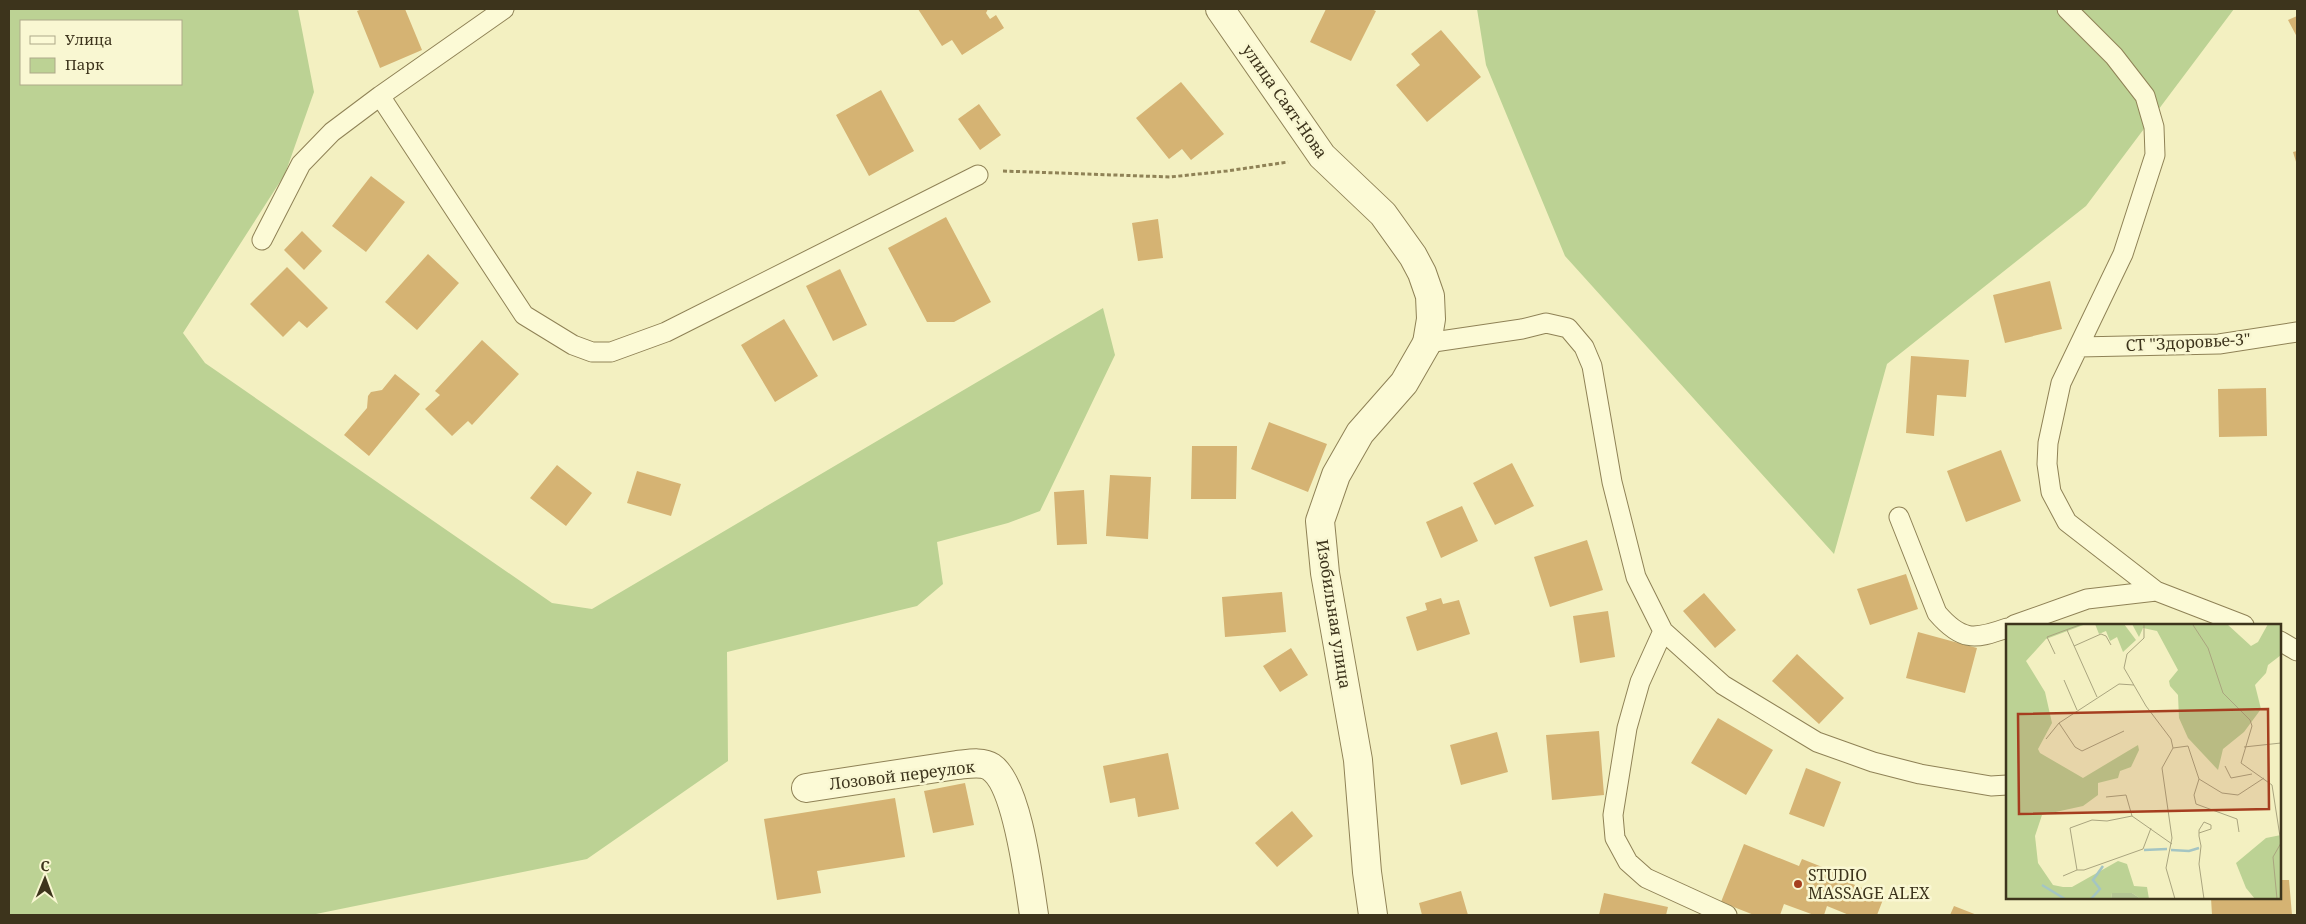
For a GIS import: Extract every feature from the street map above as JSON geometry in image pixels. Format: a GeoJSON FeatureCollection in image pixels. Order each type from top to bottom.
{"type":"FeatureCollection","features":[{"type":"Feature","properties":{"kind":"street","name":"улица Саят-Нова"},"geometry":{"type":"LineString","coordinates":[[1220,9],[1322,156],[1383,214],[1413,256],[1422,273],[1430,296],[1431,319],[1427,343]]}},
{"type":"Feature","properties":{"kind":"street","name":"Изобильная улица"},"geometry":{"type":"LineString","coordinates":[[1373,915],[1367,872],[1358,760],[1325,572],[1320,521],[1336,475],[1360,433],[1404,384],[1427,343]]}},
{"type":"Feature","properties":{"kind":"street","name":"Лозовой переулок"},"geometry":{"type":"LineString","coordinates":[[806,788],[957,765],[978,764],[990,766],[1000,775],[1010,792],[1028,872],[1034,915]]}},
{"type":"Feature","properties":{"kind":"lane"},"geometry":{"type":"LineString","coordinates":[[262,240],[301,164],[332,132],[504,9]]}},
{"type":"Feature","properties":{"kind":"lane"},"geometry":{"type":"LineString","coordinates":[[2067,9],[2114,56],[2145,96],[2154,127],[2155,156],[2123,254],[2061,383],[2048,443],[2047,464],[2051,492],[2067,522],[2156,591],[2241,624]]}},
{"type":"Feature","properties":{"kind":"lane"},"geometry":{"type":"LineString","coordinates":[[380,96],[524,315],[573,345],[592,352],[611,352],[666,332],[978,175]]}},
{"type":"Feature","properties":{"kind":"lane"},"geometry":{"type":"LineString","coordinates":[[1427,343],[1522,329],[1546,323],[1568,328],[1584,347],[1592,366],[1612,482],[1636,577],[1663,631],[1723,685],[1817,742],[1873,762],[1920,774],[1991,786],[2006,785]]}},
{"type":"Feature","properties":{"kind":"lane","name":"СТ \"Здоровье-3\""},"geometry":{"type":"LineString","coordinates":[[2079,347],[2219,344],[2297,332]]}},
{"type":"Feature","properties":{"kind":"lane"},"geometry":{"type":"LineString","coordinates":[[1899,517],[1937,613],[1947,625],[1957,633],[1972,636],[1986,636],[2006,628]]}},
{"type":"Feature","properties":{"kind":"lane"},"geometry":{"type":"LineString","coordinates":[[2017,624],[2087,599],[2156,591]]}},
{"type":"Feature","properties":{"kind":"lane"},"geometry":{"type":"LineString","coordinates":[[1663,631],[1640,682],[1627,728],[1613,815],[1615,838],[1628,862],[1646,878],[1727,915]]}},
{"type":"Feature","properties":{"kind":"lane"},"geometry":{"type":"LineString","coordinates":[[2281,642],[2297,651]]}},
{"type":"Feature","properties":{"kind":"path"},"geometry":{"type":"LineString","coordinates":[[978,175],[997,171],[1024,171],[1170,177],[1227,171],[1322,156]]}},
{"type":"Feature","properties":{"kind":"green space"},"geometry":{"type":"Polygon","coordinates":[[[9,9],[298,9],[314,92],[285,174],[183,333],[205,363],[552,603],[592,609],[1103,308],[1115,355],[1040,511],[1008,523],[937,542],[943,584],[917,606],[727,652],[728,761],[587,859],[311,915],[9,915],[9,9]]]}},
{"type":"Feature","properties":{"kind":"green space"},"geometry":{"type":"Polygon","coordinates":[[[1477,9],[2234,9],[2086,206],[1887,364],[1834,554],[1565,256],[1486,65],[1477,9]]]}},
{"type":"Feature","properties":{"kind":"building"},"geometry":{"type":"Polygon","coordinates":[[[362,9],[405,9],[422,50],[380,68],[357,11],[362,9]]]}},
{"type":"Feature","properties":{"kind":"building"},"geometry":{"type":"Polygon","coordinates":[[[918,9],[988,9],[986,13],[990,19],[996,15],[1004,28],[962,55],[952,40],[942,46],[918,9]]]}},
{"type":"Feature","properties":{"kind":"building"},"geometry":{"type":"Polygon","coordinates":[[[1326,9],[1371,9],[1376,11],[1351,61],[1310,42],[1326,9]]]}},
{"type":"Feature","properties":{"kind":"building"},"geometry":{"type":"Polygon","coordinates":[[[2297,16],[2297,37],[2288,20],[2297,16]]]}},
{"type":"Feature","properties":{"kind":"building"},"geometry":{"type":"Polygon","coordinates":[[[1441,30],[1481,77],[1427,122],[1396,85],[1420,65],[1411,54],[1441,30]]]}},
{"type":"Feature","properties":{"kind":"building"},"geometry":{"type":"Polygon","coordinates":[[[1181,82],[1224,134],[1191,160],[1182,149],[1169,159],[1136,118],[1181,82]]]}},
{"type":"Feature","properties":{"kind":"building"},"geometry":{"type":"Polygon","coordinates":[[[881,90],[914,151],[869,176],[836,115],[881,90]]]}},
{"type":"Feature","properties":{"kind":"building"},"geometry":{"type":"Polygon","coordinates":[[[979,104],[1001,135],[980,150],[958,119],[979,104]]]}},
{"type":"Feature","properties":{"kind":"building"},"geometry":{"type":"Polygon","coordinates":[[[2297,151],[2297,165],[2293,152],[2297,151]]]}},
{"type":"Feature","properties":{"kind":"building"},"geometry":{"type":"Polygon","coordinates":[[[371,176],[405,202],[366,252],[332,226],[371,176]]]}},
{"type":"Feature","properties":{"kind":"building"},"geometry":{"type":"Polygon","coordinates":[[[946,217],[991,302],[954,322],[927,322],[888,248],[946,217]]]}},
{"type":"Feature","properties":{"kind":"building"},"geometry":{"type":"Polygon","coordinates":[[[1158,219],[1163,258],[1138,261],[1132,223],[1158,219]]]}},
{"type":"Feature","properties":{"kind":"building"},"geometry":{"type":"Polygon","coordinates":[[[302,231],[322,251],[304,270],[284,250],[302,231]]]}},
{"type":"Feature","properties":{"kind":"building"},"geometry":{"type":"Polygon","coordinates":[[[428,254],[459,283],[417,330],[385,302],[428,254]]]}},
{"type":"Feature","properties":{"kind":"building"},"geometry":{"type":"Polygon","coordinates":[[[287,267],[328,308],[307,328],[299,321],[283,337],[250,304],[287,267]]]}},
{"type":"Feature","properties":{"kind":"building"},"geometry":{"type":"Polygon","coordinates":[[[840,269],[867,325],[833,341],[806,286],[840,269]]]}},
{"type":"Feature","properties":{"kind":"building"},"geometry":{"type":"Polygon","coordinates":[[[2050,281],[2062,329],[2005,343],[1993,295],[2050,281]]]}},
{"type":"Feature","properties":{"kind":"building"},"geometry":{"type":"Polygon","coordinates":[[[784,319],[818,376],[775,402],[741,345],[784,319]]]}},
{"type":"Feature","properties":{"kind":"building"},"geometry":{"type":"Polygon","coordinates":[[[482,340],[519,374],[472,425],[468,421],[452,436],[425,409],[440,395],[435,391],[482,340]]]}},
{"type":"Feature","properties":{"kind":"building"},"geometry":{"type":"Polygon","coordinates":[[[1911,356],[1969,360],[1966,397],[1937,395],[1934,436],[1906,433],[1911,356]]]}},
{"type":"Feature","properties":{"kind":"building"},"geometry":{"type":"Polygon","coordinates":[[[395,374],[420,394],[369,456],[344,435],[367,408],[368,396],[371,392],[382,390],[395,374]]]}},
{"type":"Feature","properties":{"kind":"building"},"geometry":{"type":"Polygon","coordinates":[[[2266,388],[2267,436],[2219,437],[2218,389],[2266,388]]]}},
{"type":"Feature","properties":{"kind":"building"},"geometry":{"type":"Polygon","coordinates":[[[1269,422],[1327,444],[1308,492],[1251,469],[1269,422]]]}},
{"type":"Feature","properties":{"kind":"building"},"geometry":{"type":"Polygon","coordinates":[[[1192,446],[1237,446],[1236,499],[1191,499],[1192,446]]]}},
{"type":"Feature","properties":{"kind":"building"},"geometry":{"type":"Polygon","coordinates":[[[2001,450],[2021,501],[1966,522],[1947,471],[2001,450]]]}},
{"type":"Feature","properties":{"kind":"building"},"geometry":{"type":"Polygon","coordinates":[[[1512,463],[1534,506],[1495,525],[1473,483],[1512,463]]]}},
{"type":"Feature","properties":{"kind":"building"},"geometry":{"type":"Polygon","coordinates":[[[557,465],[592,493],[566,526],[530,498],[557,465]]]}},
{"type":"Feature","properties":{"kind":"building"},"geometry":{"type":"Polygon","coordinates":[[[637,471],[681,484],[671,516],[627,503],[637,471]]]}},
{"type":"Feature","properties":{"kind":"building"},"geometry":{"type":"Polygon","coordinates":[[[1110,475],[1151,477],[1148,539],[1106,536],[1110,475]]]}},
{"type":"Feature","properties":{"kind":"building"},"geometry":{"type":"Polygon","coordinates":[[[1084,490],[1087,544],[1057,545],[1054,492],[1084,490]]]}},
{"type":"Feature","properties":{"kind":"building"},"geometry":{"type":"Polygon","coordinates":[[[1462,506],[1478,541],[1441,558],[1426,522],[1462,506]]]}},
{"type":"Feature","properties":{"kind":"building"},"geometry":{"type":"Polygon","coordinates":[[[1587,540],[1603,590],[1550,607],[1534,557],[1587,540]]]}},
{"type":"Feature","properties":{"kind":"building"},"geometry":{"type":"Polygon","coordinates":[[[1906,574],[1918,609],[1870,625],[1857,589],[1906,574]]]}},
{"type":"Feature","properties":{"kind":"building"},"geometry":{"type":"Polygon","coordinates":[[[1282,592],[1286,632],[1225,637],[1222,597],[1282,592]]]}},
{"type":"Feature","properties":{"kind":"building"},"geometry":{"type":"Polygon","coordinates":[[[1704,593],[1736,630],[1715,648],[1683,611],[1704,593]]]}},
{"type":"Feature","properties":{"kind":"building"},"geometry":{"type":"Polygon","coordinates":[[[1441,598],[1443,604],[1459,600],[1470,634],[1417,651],[1406,617],[1427,610],[1425,603],[1441,598]]]}},
{"type":"Feature","properties":{"kind":"building"},"geometry":{"type":"Polygon","coordinates":[[[1608,611],[1615,657],[1580,663],[1573,616],[1608,611]]]}},
{"type":"Feature","properties":{"kind":"building"},"geometry":{"type":"Polygon","coordinates":[[[1918,632],[1977,648],[1965,693],[1906,678],[1918,632]]]}},
{"type":"Feature","properties":{"kind":"building"},"geometry":{"type":"Polygon","coordinates":[[[1291,648],[1308,675],[1280,692],[1263,666],[1291,648]]]}},
{"type":"Feature","properties":{"kind":"building"},"geometry":{"type":"Polygon","coordinates":[[[1797,654],[1844,698],[1819,724],[1772,681],[1797,654]]]}},
{"type":"Feature","properties":{"kind":"building"},"geometry":{"type":"Polygon","coordinates":[[[1718,718],[1773,750],[1746,795],[1691,763],[1718,718]]]}},
{"type":"Feature","properties":{"kind":"building"},"geometry":{"type":"Polygon","coordinates":[[[1599,731],[1604,795],[1552,800],[1546,735],[1599,731]]]}},
{"type":"Feature","properties":{"kind":"building"},"geometry":{"type":"Polygon","coordinates":[[[1497,732],[1508,772],[1461,785],[1450,745],[1497,732]]]}},
{"type":"Feature","properties":{"kind":"building"},"geometry":{"type":"Polygon","coordinates":[[[1168,753],[1179,809],[1138,817],[1135,798],[1110,803],[1103,766],[1168,753]]]}},
{"type":"Feature","properties":{"kind":"building"},"geometry":{"type":"Polygon","coordinates":[[[1806,768],[1841,782],[1824,827],[1789,814],[1806,768]]]}},
{"type":"Feature","properties":{"kind":"building"},"geometry":{"type":"Polygon","coordinates":[[[965,783],[974,825],[933,833],[924,791],[965,783]]]}},
{"type":"Feature","properties":{"kind":"building"},"geometry":{"type":"Polygon","coordinates":[[[895,798],[905,857],[817,871],[821,893],[777,900],[764,819],[895,798]]]}},
{"type":"Feature","properties":{"kind":"building"},"geometry":{"type":"Polygon","coordinates":[[[1292,811],[1313,836],[1277,867],[1255,843],[1292,811]]]}},
{"type":"Feature","properties":{"kind":"building"},"geometry":{"type":"Polygon","coordinates":[[[1744,844],[1799,866],[1802,859],[1840,874],[1838,878],[1884,897],[1877,915],[1849,915],[1827,906],[1824,915],[1814,915],[1784,904],[1780,915],[1754,915],[1721,902],[1744,844]]]}},
{"type":"Feature","properties":{"kind":"building"},"geometry":{"type":"Polygon","coordinates":[[[2281,880],[2289,880],[2292,915],[2212,915],[2211,899],[2281,899],[2281,880]]]}},
{"type":"Feature","properties":{"kind":"building"},"geometry":{"type":"Polygon","coordinates":[[[1461,891],[1468,915],[1422,915],[1419,903],[1461,891]]]}},
{"type":"Feature","properties":{"kind":"building"},"geometry":{"type":"Polygon","coordinates":[[[1604,893],[1668,907],[1666,915],[1599,915],[1604,893]]]}},
{"type":"Feature","properties":{"kind":"building"},"geometry":{"type":"Polygon","coordinates":[[[1954,906],[1977,915],[1950,915],[1954,906]]]}},
{"type":"Feature","properties":{"kind":"place","name":"STUDIO MASSAGE ALEX"},"geometry":{"type":"Point","coordinates":[1798,884]}}]}
